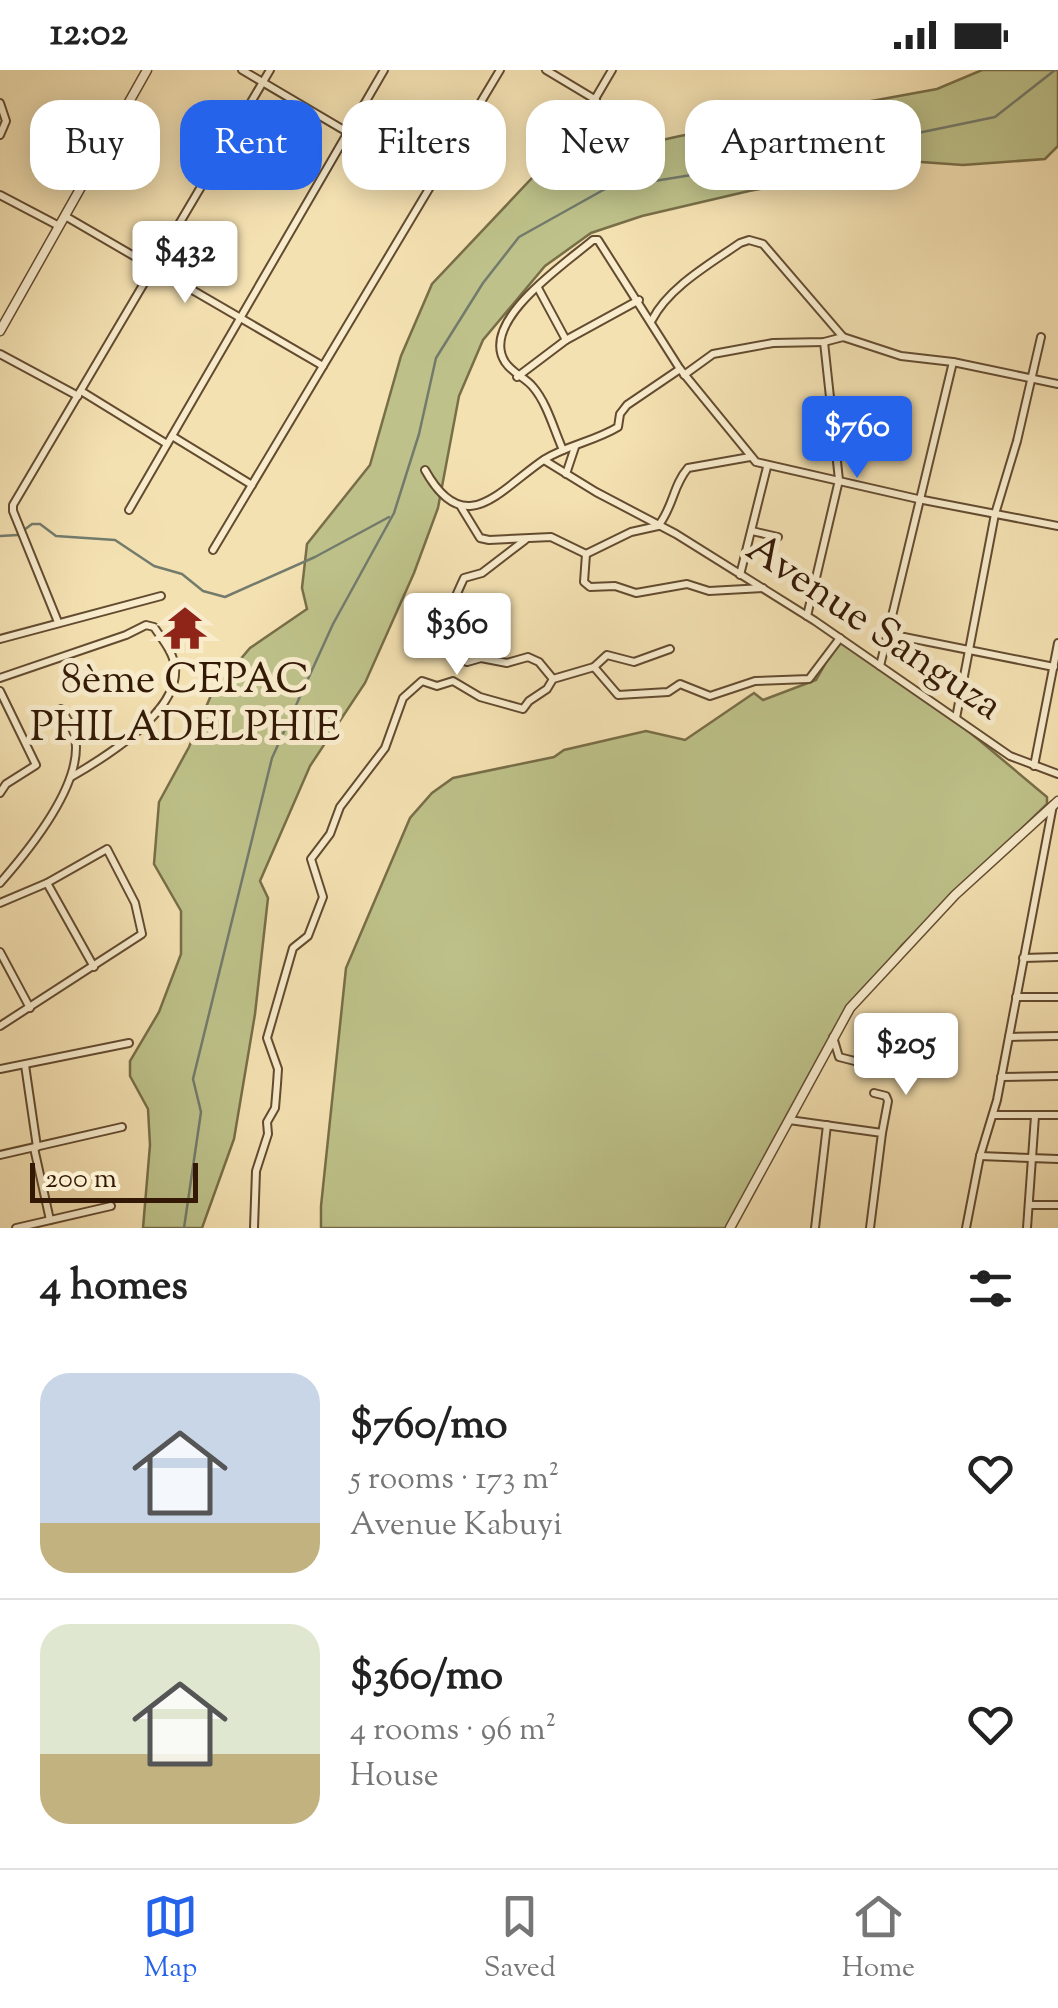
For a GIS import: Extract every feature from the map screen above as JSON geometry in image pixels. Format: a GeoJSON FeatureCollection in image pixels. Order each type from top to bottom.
{"type":"FeatureCollection","features":[{"type":"Feature","properties":{"kind":"street"},"geometry":{"type":"LineString","coordinates":[[0,332],[147,70]]}},
{"type":"Feature","properties":{"kind":"street"},"geometry":{"type":"LineString","coordinates":[[242,70],[342,128]]}},
{"type":"Feature","properties":{"kind":"street"},"geometry":{"type":"LineString","coordinates":[[58,622],[13,505],[270,70]]}},
{"type":"Feature","properties":{"kind":"street"},"geometry":{"type":"LineString","coordinates":[[367,100],[384,70]]}},
{"type":"Feature","properties":{"kind":"street"},"geometry":{"type":"LineString","coordinates":[[482,100],[500,70]]}},
{"type":"Feature","properties":{"kind":"street"},"geometry":{"type":"LineString","coordinates":[[546,70],[596,100],[612,70]]}},
{"type":"Feature","properties":{"kind":"street"},"geometry":{"type":"LineString","coordinates":[[0,103],[6,121],[0,135]]}},
{"type":"Feature","properties":{"kind":"street"},"geometry":{"type":"LineString","coordinates":[[129,510],[342,142]]}},
{"type":"Feature","properties":{"kind":"street"},"geometry":{"type":"LineString","coordinates":[[213,550],[427,190]]}},
{"type":"Feature","properties":{"kind":"street"},"geometry":{"type":"LineString","coordinates":[[0,195],[59,226]]}},
{"type":"Feature","properties":{"kind":"street"},"geometry":{"type":"LineString","coordinates":[[65,216],[323,366]]}},
{"type":"Feature","properties":{"kind":"street"},"geometry":{"type":"LineString","coordinates":[[563,450],[535,389],[518,377],[498,348],[515,308],[592,240],[602,243],[682,372],[750,456],[768,466],[1058,526]]}},
{"type":"Feature","properties":{"kind":"street"},"geometry":{"type":"LineString","coordinates":[[652,322],[661,305],[680,288],[740,243],[750,240],[763,244],[843,337],[901,356],[953,362],[1058,384]]}},
{"type":"Feature","properties":{"kind":"street"},"geometry":{"type":"LineString","coordinates":[[538,288],[566,340]]}},
{"type":"Feature","properties":{"kind":"street"},"geometry":{"type":"LineString","coordinates":[[518,377],[566,340],[639,300]]}},
{"type":"Feature","properties":{"kind":"street"},"geometry":{"type":"LineString","coordinates":[[425,470],[444,499],[461,506],[482,505],[544,460],[618,427],[622,410],[713,354],[773,343],[824,342],[843,337]]}},
{"type":"Feature","properties":{"kind":"street"},"geometry":{"type":"LineString","coordinates":[[956,718],[995,514],[1041,337]]}},
{"type":"Feature","properties":{"kind":"street"},"geometry":{"type":"LineString","coordinates":[[807,616],[839,480],[824,342]]}},
{"type":"Feature","properties":{"kind":"street"},"geometry":{"type":"LineString","coordinates":[[0,354],[252,485]]}},
{"type":"Feature","properties":{"kind":"street"},"geometry":{"type":"LineString","coordinates":[[880,666],[953,362]]}},
{"type":"Feature","properties":{"kind":"street"},"geometry":{"type":"LineString","coordinates":[[566,474],[575,445]]}},
{"type":"Feature","properties":{"kind":"street"},"geometry":{"type":"LineString","coordinates":[[586,554],[631,532],[658,526],[668,513],[678,480],[688,468],[750,456]]}},
{"type":"Feature","properties":{"kind":"street","name":"Avenue Sanguza"},"geometry":{"type":"LineString","coordinates":[[544,460],[763,588],[1010,756],[1058,774]]}},
{"type":"Feature","properties":{"kind":"street"},"geometry":{"type":"LineString","coordinates":[[740,575],[768,466]]}},
{"type":"Feature","properties":{"kind":"street"},"geometry":{"type":"LineString","coordinates":[[461,506],[480,538],[550,538],[586,554]]}},
{"type":"Feature","properties":{"kind":"street"},"geometry":{"type":"LineString","coordinates":[[752,531],[778,537]]}},
{"type":"Feature","properties":{"kind":"street"},"geometry":{"type":"LineString","coordinates":[[525,540],[482,574],[464,578],[444,632],[452,652],[468,662],[481,658],[507,663],[528,657],[539,662],[553,679]]}},
{"type":"Feature","properties":{"kind":"street"},"geometry":{"type":"LineString","coordinates":[[586,554],[584,582],[590,587],[615,586],[636,593],[687,584],[709,591],[763,588]]}},
{"type":"Feature","properties":{"kind":"street"},"geometry":{"type":"LineString","coordinates":[[0,639],[161,596]]}},
{"type":"Feature","properties":{"kind":"street"},"geometry":{"type":"LineString","coordinates":[[0,678],[150,624],[176,666],[172,684],[148,723],[72,777]]}},
{"type":"Feature","properties":{"kind":"street"},"geometry":{"type":"LineString","coordinates":[[890,634],[1054,666]]}},
{"type":"Feature","properties":{"kind":"street"},"geometry":{"type":"LineString","coordinates":[[594,667],[618,696],[668,692],[680,684],[715,695],[755,680],[809,678],[840,638]]}},
{"type":"Feature","properties":{"kind":"street"},"geometry":{"type":"LineString","coordinates":[[1034,766],[1058,643]]}},
{"type":"Feature","properties":{"kind":"street"},"geometry":{"type":"LineString","coordinates":[[254,1228],[256,1171],[275,1108],[278,1069],[266,1038],[291,952],[310,933],[323,897],[312,856],[330,834],[340,807],[385,748],[404,698],[420,682],[440,686],[453,681],[480,697],[519,710],[543,693],[553,679],[594,667],[609,654],[634,662],[670,649]]}},
{"type":"Feature","properties":{"kind":"street"},"geometry":{"type":"LineString","coordinates":[[0,691],[36,764],[6,784],[0,793]]}},
{"type":"Feature","properties":{"kind":"street"},"geometry":{"type":"LineString","coordinates":[[0,883],[42,827],[72,777],[76,738],[61,709]]}},
{"type":"Feature","properties":{"kind":"street"},"geometry":{"type":"LineString","coordinates":[[966,1228],[1056,803]]}},
{"type":"Feature","properties":{"kind":"street"},"geometry":{"type":"LineString","coordinates":[[730,1228],[850,1008],[923,928],[1056,803]]}},
{"type":"Feature","properties":{"kind":"street"},"geometry":{"type":"LineString","coordinates":[[1046,848],[1058,848]]}},
{"type":"Feature","properties":{"kind":"street"},"geometry":{"type":"LineString","coordinates":[[0,1026],[142,933],[135,904],[110,851],[104,849],[1,904]]}},
{"type":"Feature","properties":{"kind":"street"},"geometry":{"type":"LineString","coordinates":[[47,882],[94,968]]}},
{"type":"Feature","properties":{"kind":"street"},"geometry":{"type":"LineString","coordinates":[[0,952],[30,1008]]}},
{"type":"Feature","properties":{"kind":"street"},"geometry":{"type":"LineString","coordinates":[[1022,958],[1058,957]]}},
{"type":"Feature","properties":{"kind":"street"},"geometry":{"type":"LineString","coordinates":[[1016,997],[1058,996]]}},
{"type":"Feature","properties":{"kind":"street"},"geometry":{"type":"LineString","coordinates":[[833,1036],[838,1057],[874,1066]]}},
{"type":"Feature","properties":{"kind":"street"},"geometry":{"type":"LineString","coordinates":[[1008,1037],[1058,1036]]}},
{"type":"Feature","properties":{"kind":"street"},"geometry":{"type":"LineString","coordinates":[[0,1069],[129,1043]]}},
{"type":"Feature","properties":{"kind":"street"},"geometry":{"type":"LineString","coordinates":[[25,1065],[50,1220]]}},
{"type":"Feature","properties":{"kind":"street"},"geometry":{"type":"LineString","coordinates":[[1001,1077],[1058,1076]]}},
{"type":"Feature","properties":{"kind":"street"},"geometry":{"type":"LineString","coordinates":[[870,1228],[888,1101],[886,1096],[874,1093]]}},
{"type":"Feature","properties":{"kind":"street"},"geometry":{"type":"LineString","coordinates":[[993,1114],[1058,1115]]}},
{"type":"Feature","properties":{"kind":"street"},"geometry":{"type":"LineString","coordinates":[[1028,1228],[1035,1116]]}},
{"type":"Feature","properties":{"kind":"street"},"geometry":{"type":"LineString","coordinates":[[788,1120],[882,1132]]}},
{"type":"Feature","properties":{"kind":"street"},"geometry":{"type":"LineString","coordinates":[[815,1228],[827,1125]]}},
{"type":"Feature","properties":{"kind":"street"},"geometry":{"type":"LineString","coordinates":[[0,1155],[122,1127]]}},
{"type":"Feature","properties":{"kind":"street"},"geometry":{"type":"LineString","coordinates":[[980,1156],[1058,1159]]}},
{"type":"Feature","properties":{"kind":"street"},"geometry":{"type":"LineString","coordinates":[[1029,1206],[1058,1205]]}},
{"type":"Feature","properties":{"kind":"street"},"geometry":{"type":"LineString","coordinates":[[16,1228],[111,1206]]}},
{"type":"Feature","properties":{"kind":"green space"},"geometry":{"type":"Polygon","coordinates":[[[982,70],[1058,70],[1058,146],[1045,159],[963,165],[921,162],[921,100],[877,100],[937,89],[982,70]]]}},
{"type":"Feature","properties":{"kind":"green space"},"geometry":{"type":"Polygon","coordinates":[[[685,135],[685,190],[754,190],[642,216],[591,233],[545,266],[483,340],[459,396],[438,508],[414,573],[365,683],[310,766],[260,881],[268,898],[255,1014],[234,1139],[202,1228],[143,1228],[150,1145],[148,1109],[130,1076],[130,1061],[159,1012],[181,954],[181,911],[154,864],[159,802],[212,693],[250,648],[307,609],[302,588],[307,544],[370,465],[401,356],[432,284],[526,184],[526,190],[665,190],[665,139],[685,135]]]}},
{"type":"Feature","properties":{"kind":"green space"},"geometry":{"type":"Polygon","coordinates":[[[840,638],[942,709],[1047,797],[1047,804],[902,945],[840,1019],[727,1228],[321,1228],[346,968],[410,818],[432,793],[453,778],[554,757],[564,750],[646,731],[685,740],[754,693],[763,700],[816,680],[840,638]]]}},
{"type":"Feature","properties":{"kind":"waterway"},"geometry":{"type":"LineString","coordinates":[[184,1228],[201,1112],[193,1079],[272,758],[333,624],[394,513],[419,434],[436,358],[483,283],[519,237],[605,189],[797,158],[995,117],[1055,70]]}},
{"type":"Feature","properties":{"kind":"waterway"},"geometry":{"type":"LineString","coordinates":[[24,530],[40,524],[56,536],[115,540],[154,566],[182,574],[203,591],[225,597],[315,557],[389,517]]}},
{"type":"Feature","properties":{"kind":"waterway"},"geometry":{"type":"LineString","coordinates":[[0,536],[18,535]]}},
{"type":"Feature","properties":{"kind":"place","name":"8ème CEPAC PHILADELPHIE"},"geometry":{"type":"Point","coordinates":[185,628]}}]}
